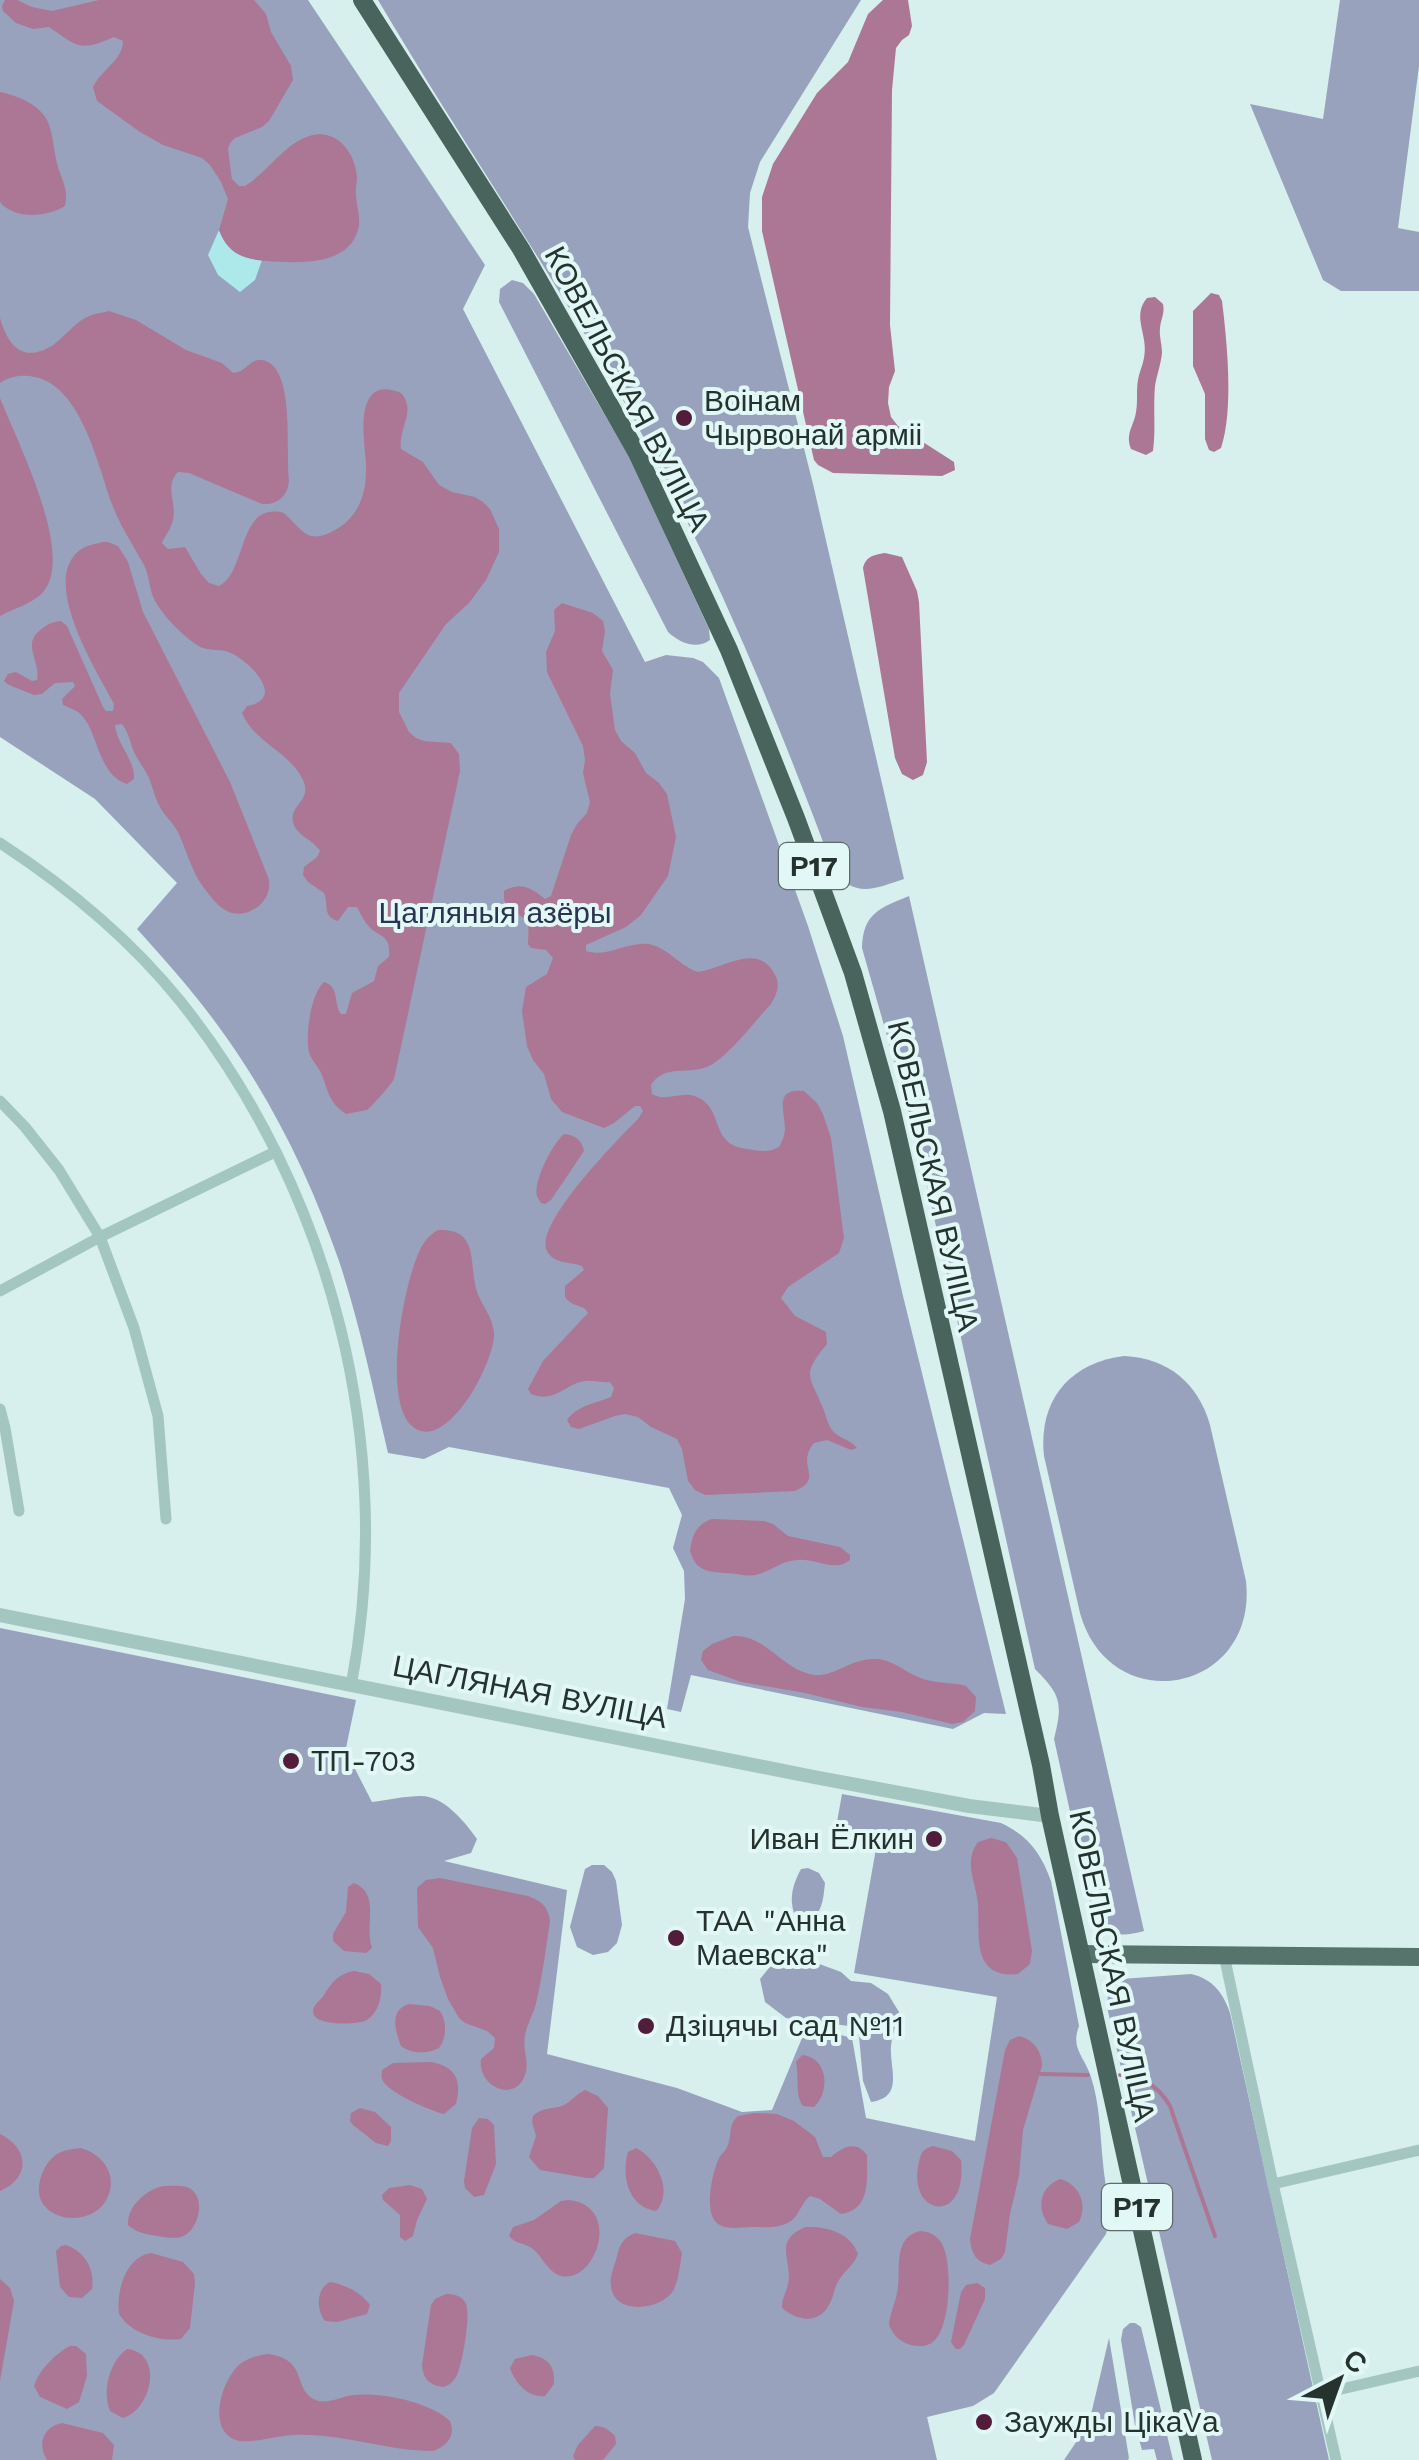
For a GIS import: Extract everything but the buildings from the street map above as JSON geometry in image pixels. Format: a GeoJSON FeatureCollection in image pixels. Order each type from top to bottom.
{"type":"FeatureCollection","features":[{"type":"Feature","properties":{"kind":"highway","name":"КОВЕЛЬСКАЯ ВУЛІЦА"},"geometry":{"type":"LineString","coordinates":[[362,0],[520,250],[637,453],[729,650],[853,973],[888,1095],[1194,2460]]}},
{"type":"Feature","properties":{"kind":"main road"},"geometry":{"type":"LineString","coordinates":[[1080,1954],[1419,1957]]}},
{"type":"Feature","properties":{"kind":"street"},"geometry":{"type":"LineString","coordinates":[[0,843],[90,911],[179,1000],[244,1091],[276,1152],[328,1278],[345,1339],[361,1431],[365,1560],[351,1686]]}},
{"type":"Feature","properties":{"kind":"street"},"geometry":{"type":"LineString","coordinates":[[0,1101],[59,1170],[100,1236],[134,1328],[158,1416],[166,1518]]}},
{"type":"Feature","properties":{"kind":"street"},"geometry":{"type":"LineString","coordinates":[[0,1291],[100,1236],[276,1152]]}},
{"type":"Feature","properties":{"kind":"street"},"geometry":{"type":"LineString","coordinates":[[0,1409],[19,1511]]}},
{"type":"Feature","properties":{"kind":"street","name":"ЦАГЛЯНАЯ ВУЛІЦА"},"geometry":{"type":"LineString","coordinates":[[0,1615],[950,1802],[1050,1816]]}},
{"type":"Feature","properties":{"kind":"street"},"geometry":{"type":"LineString","coordinates":[[1224,1955],[1336,2460]]}},
{"type":"Feature","properties":{"kind":"street"},"geometry":{"type":"LineString","coordinates":[[1272,2184],[1419,2150]]}},
{"type":"Feature","properties":{"kind":"street"},"geometry":{"type":"LineString","coordinates":[[1320,2394],[1419,2372]]}},
{"type":"Feature","properties":{"kind":"green space","name":"Цагляныя азёры"},"geometry":{"type":"Polygon","coordinates":[[[0,0],[308,0],[485,265],[463,309],[645,662],[666,655],[693,658],[719,678],[843,1036],[1006,1714],[984,1713],[953,1729],[691,1675],[681,1712],[667,1709],[685,1599],[684,1571],[673,1548],[682,1515],[669,1488],[449,1447],[424,1459],[388,1453],[347,1285],[301,1168],[271,1107],[235,1050],[137,929],[177,883],[95,799],[0,737],[0,0]]]}},
{"type":"Feature","properties":{"kind":"green space"},"geometry":{"type":"Polygon","coordinates":[[[378,0],[861,0],[760,162],[750,193],[748,227],[813,484],[904,879],[875,888],[857,888],[833,868],[752,665],[659,466],[593,347],[378,0]]]}},
{"type":"Feature","properties":{"kind":"green space"},"geometry":{"type":"Polygon","coordinates":[[[1340,0],[1419,0],[1419,66],[1398,228],[1419,232],[1419,291],[1341,291],[1323,280],[1250,104],[1323,119],[1340,0]]]}},
{"type":"Feature","properties":{"kind":"green space"},"geometry":{"type":"Polygon","coordinates":[[[512,280],[523,283],[534,294],[630,458],[709,629],[710,640],[705,643],[688,644],[668,632],[499,302],[500,289],[512,280]]]}},
{"type":"Feature","properties":{"kind":"green space"},"geometry":{"type":"Polygon","coordinates":[[[909,896],[1144,1931],[1113,1933],[1102,1926],[1092,1911],[1054,1739],[1058,1700],[1035,1669],[917,1141],[862,948],[866,927],[875,913],[909,896]]]}},
{"type":"Feature","properties":{"kind":"green space"},"geometry":{"type":"Polygon","coordinates":[[[1124,1356],[1167,1368],[1198,1397],[1210,1425],[1246,1581],[1244,1619],[1229,1648],[1207,1669],[1179,1680],[1149,1680],[1120,1669],[1096,1647],[1080,1613],[1044,1456],[1046,1418],[1061,1388],[1087,1367],[1124,1356]]]}},
{"type":"Feature","properties":{"kind":"green space"},"geometry":{"type":"Polygon","coordinates":[[[0,1628],[356,1700],[342,1767],[355,1769],[372,1802],[421,1796],[438,1800],[477,1839],[471,1853],[444,1861],[567,1890],[547,2054],[677,2088],[742,2112],[772,2110],[807,2026],[852,2038],[866,2118],[975,2141],[997,1997],[854,1973],[877,1843],[835,1833],[842,1794],[1001,1823],[1032,1846],[1051,1881],[1079,2026],[1077,2047],[1091,2077],[1098,2109],[1108,2207],[1106,2234],[994,2393],[973,2406],[927,2417],[937,2460],[0,2460],[0,1628]]]}},
{"type":"Feature","properties":{"kind":"green space"},"geometry":{"type":"Polygon","coordinates":[[[604,1865],[612,1872],[622,1925],[617,1943],[608,1952],[593,1955],[577,1947],[570,1927],[585,1869],[604,1865]]]}},
{"type":"Feature","properties":{"kind":"green space"},"geometry":{"type":"Polygon","coordinates":[[[801,1869],[819,1873],[825,1883],[819,1911],[806,1922],[794,1913],[792,1896],[801,1869]]]}},
{"type":"Feature","properties":{"kind":"green space"},"geometry":{"type":"Polygon","coordinates":[[[795,1955],[841,1972],[851,1981],[871,1983],[888,1994],[899,2012],[891,2046],[892,2088],[882,2099],[871,2102],[863,2081],[859,2036],[849,2026],[786,2018],[765,2002],[760,1979],[774,1962],[795,1955]]]}},
{"type":"Feature","properties":{"kind":"green space"},"geometry":{"type":"Polygon","coordinates":[[[1191,1974],[1216,1988],[1230,2013],[1329,2460],[1212,2460],[1107,2007],[1110,1991],[1121,1979],[1191,1974]]]}},
{"type":"Feature","properties":{"kind":"green space"},"geometry":{"type":"Polygon","coordinates":[[[1130,2323],[1141,2327],[1173,2460],[1157,2460],[1154,2449],[1142,2450],[1121,2340],[1123,2329],[1130,2323]]]}},
{"type":"Feature","properties":{"kind":"green space"},"geometry":{"type":"Polygon","coordinates":[[[1109,2338],[1129,2458],[1064,2460],[1089,2423],[1109,2338]]]}},
{"type":"Feature","properties":{"kind":"sand"},"geometry":{"type":"Polygon","coordinates":[[[219,230],[236,252],[262,260],[255,280],[240,292],[218,275],[208,255],[219,230]]]}},
{"type":"Feature","properties":{"kind":"shaded area"},"geometry":{"type":"Polygon","coordinates":[[[5,0],[52,11],[99,0],[254,0],[266,14],[271,32],[291,66],[293,80],[269,121],[231,142],[228,148],[232,179],[245,186],[303,138],[331,136],[344,146],[356,169],[359,225],[354,239],[335,255],[308,262],[258,260],[237,254],[219,230],[228,199],[210,165],[140,132],[97,101],[93,87],[119,54],[123,41],[114,37],[86,46],[49,27],[33,29],[16,23],[3,11],[5,0]]]}},
{"type":"Feature","properties":{"kind":"shaded area"},"geometry":{"type":"Polygon","coordinates":[[[883,0],[908,0],[912,26],[896,48],[892,90],[890,325],[895,371],[888,403],[898,426],[954,462],[955,470],[942,476],[833,473],[814,460],[762,231],[762,197],[773,164],[817,93],[848,62],[868,14],[883,0]]]}},
{"type":"Feature","properties":{"kind":"shaded area"},"geometry":{"type":"Polygon","coordinates":[[[0,92],[30,103],[47,120],[66,190],[65,206],[31,215],[14,212],[0,202],[0,92]]]}},
{"type":"Feature","properties":{"kind":"shaded area"},"geometry":{"type":"Polygon","coordinates":[[[1211,293],[1219,295],[1222,301],[1228,376],[1225,432],[1221,448],[1214,452],[1205,439],[1205,394],[1193,366],[1193,311],[1211,293]]]}},
{"type":"Feature","properties":{"kind":"shaded area"},"geometry":{"type":"Polygon","coordinates":[[[1155,297],[1163,304],[1162,353],[1155,386],[1153,451],[1146,455],[1131,449],[1129,438],[1145,350],[1140,312],[1147,298],[1155,297]]]}},
{"type":"Feature","properties":{"kind":"shaded area"},"geometry":{"type":"Polygon","coordinates":[[[109,311],[136,320],[186,350],[222,363],[233,373],[261,360],[272,365],[280,377],[287,412],[289,480],[281,498],[262,504],[189,473],[178,472],[174,477],[173,520],[162,543],[168,549],[185,547],[209,583],[219,586],[228,578],[258,517],[269,512],[284,513],[311,536],[326,535],[349,519],[365,487],[364,425],[368,400],[375,392],[386,389],[401,393],[407,406],[401,449],[423,462],[439,485],[483,502],[499,529],[499,552],[486,580],[446,624],[399,693],[399,712],[409,732],[424,741],[451,743],[459,754],[460,771],[394,1079],[367,1110],[346,1114],[332,1100],[309,1052],[309,1025],[319,987],[324,982],[329,984],[341,1014],[346,1014],[352,993],[374,981],[378,966],[389,957],[388,943],[370,928],[357,907],[348,907],[338,921],[333,919],[324,893],[303,875],[304,867],[320,851],[293,822],[294,811],[305,792],[302,778],[289,761],[255,732],[242,713],[264,696],[262,681],[233,654],[197,645],[159,607],[144,565],[115,512],[84,427],[62,392],[47,381],[29,376],[0,383],[0,318],[12,344],[33,353],[53,345],[85,318],[109,311]]]}},
{"type":"Feature","properties":{"kind":"shaded area"},"geometry":{"type":"Polygon","coordinates":[[[0,398],[39,493],[52,547],[52,570],[42,593],[0,616],[0,398]]]}},
{"type":"Feature","properties":{"kind":"shaded area"},"geometry":{"type":"Polygon","coordinates":[[[103,542],[118,546],[128,562],[143,612],[230,782],[268,877],[265,898],[247,912],[224,909],[200,881],[178,832],[158,804],[122,724],[115,725],[116,732],[134,772],[134,779],[127,784],[109,771],[85,719],[63,705],[62,699],[75,686],[73,682],[55,683],[42,694],[34,695],[4,681],[8,674],[16,672],[37,680],[34,637],[46,626],[61,621],[67,626],[103,707],[113,711],[114,704],[75,626],[66,582],[69,564],[80,550],[103,542]]]}},
{"type":"Feature","properties":{"kind":"shaded area"},"geometry":{"type":"Polygon","coordinates":[[[885,553],[902,557],[919,602],[927,762],[923,775],[913,780],[902,774],[895,758],[863,568],[868,559],[885,553]]]}},
{"type":"Feature","properties":{"kind":"shaded area"},"geometry":{"type":"Polygon","coordinates":[[[562,603],[593,613],[603,621],[602,651],[613,670],[610,694],[615,730],[646,773],[667,794],[676,837],[668,876],[641,915],[626,927],[586,945],[586,951],[649,944],[698,972],[739,960],[758,959],[767,964],[777,981],[771,1004],[724,1055],[701,1069],[663,1074],[651,1085],[652,1094],[697,1097],[711,1110],[728,1141],[764,1151],[779,1147],[783,1139],[784,1097],[804,1091],[817,1103],[831,1138],[844,1238],[839,1253],[788,1287],[781,1298],[795,1316],[826,1332],[827,1344],[813,1363],[811,1381],[832,1430],[857,1448],[851,1450],[827,1440],[814,1443],[807,1458],[808,1481],[795,1491],[705,1495],[688,1481],[677,1439],[638,1417],[625,1414],[579,1429],[571,1427],[567,1420],[576,1411],[611,1397],[614,1388],[610,1382],[578,1383],[547,1396],[531,1394],[528,1389],[543,1361],[588,1313],[565,1297],[565,1286],[584,1270],[582,1266],[558,1261],[547,1251],[546,1239],[553,1222],[580,1182],[643,1111],[635,1106],[604,1128],[562,1112],[551,1099],[544,1074],[527,1046],[522,1011],[526,987],[547,974],[553,958],[546,950],[528,944],[528,926],[506,904],[504,891],[521,886],[545,899],[551,896],[571,835],[590,802],[583,773],[583,746],[547,672],[546,652],[555,631],[554,610],[562,603]]]}},
{"type":"Feature","properties":{"kind":"shaded area"},"geometry":{"type":"Polygon","coordinates":[[[564,1134],[577,1139],[584,1151],[551,1200],[541,1203],[537,1189],[541,1172],[564,1134]]]}},
{"type":"Feature","properties":{"kind":"shaded area"},"geometry":{"type":"Polygon","coordinates":[[[438,1230],[459,1234],[469,1246],[477,1291],[494,1333],[487,1363],[468,1399],[442,1426],[429,1432],[416,1429],[405,1417],[399,1396],[398,1342],[415,1262],[428,1237],[438,1230]]]}},
{"type":"Feature","properties":{"kind":"shaded area"},"geometry":{"type":"Polygon","coordinates":[[[712,1519],[764,1521],[788,1536],[840,1547],[850,1555],[850,1560],[838,1565],[792,1561],[753,1575],[708,1571],[697,1565],[690,1551],[696,1531],[712,1519]]]}},
{"type":"Feature","properties":{"kind":"shaded area"},"geometry":{"type":"Polygon","coordinates":[[[733,1636],[754,1640],[809,1674],[826,1674],[867,1659],[884,1660],[921,1678],[966,1686],[976,1697],[975,1711],[963,1722],[952,1724],[741,1682],[708,1670],[701,1660],[703,1651],[733,1636]]]}},
{"type":"Feature","properties":{"kind":"shaded area"},"geometry":{"type":"Polygon","coordinates":[[[991,1838],[1006,1842],[1017,1858],[1032,1951],[1030,1964],[1018,1974],[992,1969],[981,1952],[971,1857],[978,1842],[991,1838]]]}},
{"type":"Feature","properties":{"kind":"shaded area"},"geometry":{"type":"Polygon","coordinates":[[[440,1878],[528,1896],[548,1911],[541,1980],[525,2036],[526,2070],[513,2089],[498,2088],[485,2077],[481,2059],[494,2048],[495,2038],[459,2018],[448,1999],[433,1948],[418,1927],[417,1888],[426,1880],[440,1878]]]}},
{"type":"Feature","properties":{"kind":"shaded area"},"geometry":{"type":"Polygon","coordinates":[[[354,1883],[367,1894],[369,1902],[372,1948],[366,1953],[344,1951],[333,1941],[346,1912],[348,1887],[354,1883]]]}},
{"type":"Feature","properties":{"kind":"shaded area"},"geometry":{"type":"Polygon","coordinates":[[[354,1971],[369,1974],[381,1984],[374,2013],[356,2023],[317,2019],[313,2009],[316,2004],[340,1976],[354,1971]]]}},
{"type":"Feature","properties":{"kind":"shaded area"},"geometry":{"type":"Polygon","coordinates":[[[409,2004],[440,2011],[445,2030],[439,2048],[420,2052],[401,2046],[396,2016],[409,2004]]]}},
{"type":"Feature","properties":{"kind":"shaded area"},"geometry":{"type":"Polygon","coordinates":[[[1019,2036],[1036,2047],[1042,2066],[1023,2130],[1005,2252],[990,2265],[975,2256],[970,2239],[1005,2050],[1010,2040],[1019,2036]]]}},
{"type":"Feature","properties":{"kind":"shaded area"},"geometry":{"type":"Polygon","coordinates":[[[802,2055],[817,2062],[824,2076],[823,2093],[814,2107],[803,2106],[799,2097],[796,2062],[802,2055]]]}},
{"type":"Feature","properties":{"kind":"shaded area"},"geometry":{"type":"Polygon","coordinates":[[[430,2062],[446,2067],[457,2081],[456,2104],[444,2114],[400,2095],[382,2079],[382,2070],[393,2063],[430,2062]]]}},
{"type":"Feature","properties":{"kind":"shaded area"},"geometry":{"type":"Polygon","coordinates":[[[585,2090],[598,2096],[608,2108],[604,2168],[594,2178],[540,2170],[529,2157],[536,2136],[533,2116],[564,2105],[585,2090]]]}},
{"type":"Feature","properties":{"kind":"shaded area"},"geometry":{"type":"Polygon","coordinates":[[[360,2108],[375,2112],[391,2127],[388,2146],[376,2143],[350,2121],[351,2113],[360,2108]]]}},
{"type":"Feature","properties":{"kind":"shaded area"},"geometry":{"type":"Polygon","coordinates":[[[754,2113],[777,2114],[794,2121],[815,2137],[823,2157],[849,2147],[863,2150],[867,2155],[867,2183],[858,2206],[841,2214],[810,2196],[794,2218],[782,2225],[720,2225],[710,2204],[716,2165],[728,2145],[735,2119],[754,2113]]]}},
{"type":"Feature","properties":{"kind":"shaded area"},"geometry":{"type":"Polygon","coordinates":[[[479,2118],[494,2125],[496,2164],[484,2195],[474,2197],[464,2181],[472,2128],[479,2118]]]}},
{"type":"Feature","properties":{"kind":"shaded area"},"geometry":{"type":"Polygon","coordinates":[[[0,2134],[17,2147],[22,2163],[17,2179],[0,2191],[0,2134]]]}},
{"type":"Feature","properties":{"kind":"shaded area"},"geometry":{"type":"Polygon","coordinates":[[[933,2146],[952,2151],[961,2160],[961,2182],[956,2196],[938,2206],[928,2203],[917,2180],[922,2153],[933,2146]]]}},
{"type":"Feature","properties":{"kind":"shaded area"},"geometry":{"type":"Polygon","coordinates":[[[80,2148],[97,2156],[108,2169],[109,2193],[92,2214],[74,2218],[57,2215],[43,2204],[39,2184],[52,2158],[80,2148]]]}},
{"type":"Feature","properties":{"kind":"shaded area"},"geometry":{"type":"Polygon","coordinates":[[[636,2148],[651,2159],[661,2176],[663,2195],[656,2211],[633,2197],[626,2180],[628,2152],[636,2148]]]}},
{"type":"Feature","properties":{"kind":"shaded area"},"geometry":{"type":"Polygon","coordinates":[[[1060,2179],[1077,2190],[1082,2202],[1079,2222],[1067,2229],[1048,2224],[1042,2211],[1044,2192],[1060,2179]]]}},
{"type":"Feature","properties":{"kind":"shaded area"},"geometry":{"type":"Polygon","coordinates":[[[410,2185],[422,2189],[427,2199],[413,2236],[405,2241],[400,2237],[400,2215],[382,2195],[389,2188],[410,2185]]]}},
{"type":"Feature","properties":{"kind":"shaded area"},"geometry":{"type":"Polygon","coordinates":[[[163,2186],[187,2187],[197,2197],[196,2221],[181,2237],[145,2234],[128,2225],[139,2200],[163,2186]]]}},
{"type":"Feature","properties":{"kind":"shaded area"},"geometry":{"type":"Polygon","coordinates":[[[568,2200],[585,2205],[596,2216],[599,2230],[592,2259],[571,2276],[558,2275],[534,2250],[509,2236],[513,2227],[568,2200]]]}},
{"type":"Feature","properties":{"kind":"shaded area"},"geometry":{"type":"Polygon","coordinates":[[[805,2227],[837,2232],[850,2241],[858,2254],[837,2283],[826,2310],[808,2319],[782,2308],[789,2275],[786,2245],[805,2227]]]}},
{"type":"Feature","properties":{"kind":"shaded area"},"geometry":{"type":"Polygon","coordinates":[[[920,2231],[941,2242],[949,2277],[940,2333],[931,2343],[920,2346],[900,2340],[889,2325],[901,2248],[911,2235],[920,2231]]]}},
{"type":"Feature","properties":{"kind":"shaded area"},"geometry":{"type":"Polygon","coordinates":[[[635,2233],[675,2241],[682,2253],[673,2291],[649,2306],[620,2302],[611,2286],[621,2245],[635,2233]]]}},
{"type":"Feature","properties":{"kind":"shaded area"},"geometry":{"type":"Polygon","coordinates":[[[66,2245],[78,2252],[90,2268],[92,2289],[82,2298],[69,2297],[60,2287],[56,2251],[66,2245]]]}},
{"type":"Feature","properties":{"kind":"shaded area"},"geometry":{"type":"Polygon","coordinates":[[[151,2253],[183,2262],[194,2274],[190,2328],[181,2339],[146,2335],[119,2314],[124,2276],[135,2261],[151,2253]]]}},
{"type":"Feature","properties":{"kind":"shaded area"},"geometry":{"type":"Polygon","coordinates":[[[0,2279],[10,2288],[14,2301],[0,2381],[0,2279]]]}},
{"type":"Feature","properties":{"kind":"shaded area"},"geometry":{"type":"Polygon","coordinates":[[[330,2282],[362,2297],[370,2305],[367,2314],[325,2321],[319,2300],[330,2282]]]}},
{"type":"Feature","properties":{"kind":"shaded area"},"geometry":{"type":"Polygon","coordinates":[[[977,2283],[985,2288],[985,2299],[964,2345],[956,2349],[951,2342],[961,2292],[966,2285],[977,2283]]]}},
{"type":"Feature","properties":{"kind":"shaded area"},"geometry":{"type":"Polygon","coordinates":[[[446,2294],[463,2299],[467,2319],[456,2377],[443,2387],[428,2380],[422,2365],[431,2305],[446,2294]]]}},
{"type":"Feature","properties":{"kind":"shaded area"},"geometry":{"type":"Polygon","coordinates":[[[70,2346],[86,2354],[87,2376],[79,2402],[67,2409],[40,2397],[34,2386],[48,2363],[70,2346]]]}},
{"type":"Feature","properties":{"kind":"shaded area"},"geometry":{"type":"Polygon","coordinates":[[[127,2349],[146,2360],[150,2382],[141,2404],[123,2418],[110,2411],[107,2386],[116,2361],[127,2349]]]}},
{"type":"Feature","properties":{"kind":"shaded area"},"geometry":{"type":"Polygon","coordinates":[[[269,2354],[290,2362],[304,2389],[316,2400],[365,2394],[405,2400],[430,2408],[450,2421],[451,2436],[433,2451],[312,2435],[233,2439],[221,2424],[223,2390],[240,2364],[269,2354]]]}},
{"type":"Feature","properties":{"kind":"shaded area"},"geometry":{"type":"Polygon","coordinates":[[[532,2355],[543,2358],[552,2368],[554,2384],[545,2396],[533,2395],[523,2388],[510,2368],[515,2359],[532,2355]]]}},
{"type":"Feature","properties":{"kind":"shaded area"},"geometry":{"type":"Polygon","coordinates":[[[62,2423],[103,2433],[114,2445],[112,2460],[47,2460],[42,2448],[44,2437],[50,2428],[62,2423]]]}},
{"type":"Feature","properties":{"kind":"shaded area"},"geometry":{"type":"Polygon","coordinates":[[[595,2426],[611,2432],[616,2444],[603,2460],[575,2460],[578,2445],[595,2426]]]}},
{"type":"Feature","properties":{"kind":"waterway"},"geometry":{"type":"LineString","coordinates":[[1041,2074],[1088,2075]]}},
{"type":"Feature","properties":{"kind":"waterway"},"geometry":{"type":"LineString","coordinates":[[1120,2075],[1150,2084],[1170,2106],[1215,2236]]}},
{"type":"Feature","properties":{"kind":"place","name":"Воінам Чырвонай арміі"},"geometry":{"type":"Point","coordinates":[684,418]}},
{"type":"Feature","properties":{"kind":"place","name":"ТП-703"},"geometry":{"type":"Point","coordinates":[291,1761]}},
{"type":"Feature","properties":{"kind":"place","name":"Иван Ёлкин"},"geometry":{"type":"Point","coordinates":[934,1839]}},
{"type":"Feature","properties":{"kind":"place","name":"ТАА \"Анна Маевска\""},"geometry":{"type":"Point","coordinates":[676,1938]}},
{"type":"Feature","properties":{"kind":"place","name":"Дзіцячы сад №11"},"geometry":{"type":"Point","coordinates":[646,2026]}},
{"type":"Feature","properties":{"kind":"place","name":"Заужды ЦікаVа"},"geometry":{"type":"Point","coordinates":[984,2422]}}]}
